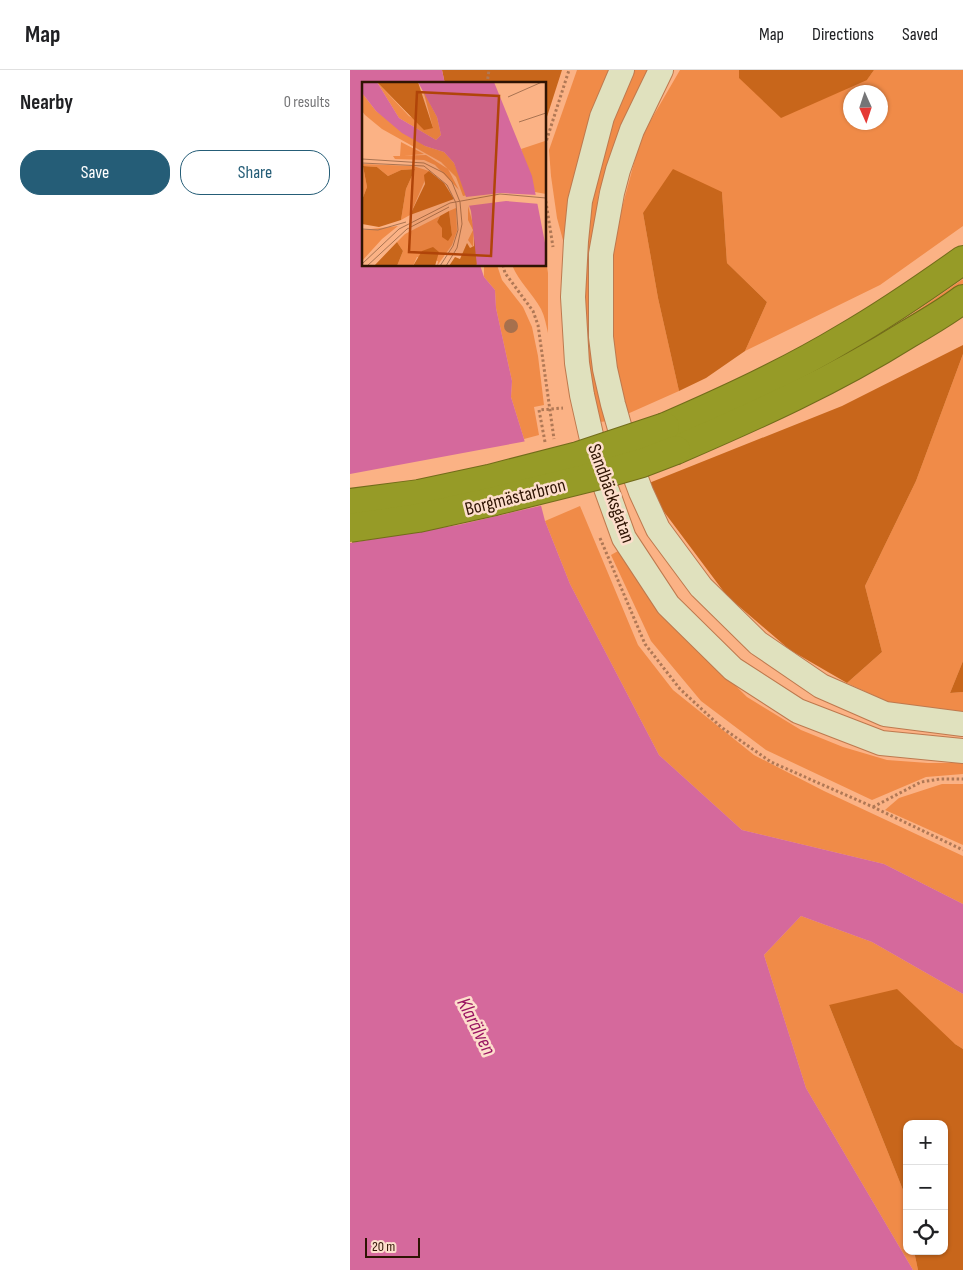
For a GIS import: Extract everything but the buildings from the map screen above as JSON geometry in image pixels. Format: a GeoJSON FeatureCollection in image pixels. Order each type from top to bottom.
{"type":"FeatureCollection","features":[{"type":"Feature","properties":{"kind":"highway"},"geometry":{"type":"LineString","coordinates":[[670,438],[775,376],[845,338],[917,293],[963,260]]}},
{"type":"Feature","properties":{"kind":"highway"},"geometry":{"type":"LineString","coordinates":[[670,438],[765,412],[832,379],[960,303]]}},
{"type":"Feature","properties":{"kind":"highway","name":"Borgmästarbron"},"geometry":{"type":"LineString","coordinates":[[350,503],[419,494],[490,479],[578,456],[670,438]]}},
{"type":"Feature","properties":{"kind":"highway","name":"Borgmästarbron"},"geometry":{"type":"LineString","coordinates":[[350,528],[418,518],[600,475],[642,463],[670,438]]}},
{"type":"Feature","properties":{"kind":"street","name":"Sandbäcksgatan"},"geometry":{"type":"LineString","coordinates":[[622,70],[602,117],[580,201],[573,297],[577,363],[582,396],[598,466],[624,538],[668,605],[733,670],[798,711],[881,743],[963,751]]}},
{"type":"Feature","properties":{"kind":"street","name":"Sandbäcksgatan"},"geometry":{"type":"LineString","coordinates":[[660,70],[632,130],[618,170],[601,254],[600,287],[601,337],[613,404],[628,456],[658,529],[700,587],[758,643],[821,686],[885,714],[963,724]]}},
{"type":"Feature","properties":{"kind":"path"},"geometry":{"type":"LineString","coordinates":[[546,142],[569,70]]}},
{"type":"Feature","properties":{"kind":"path"},"geometry":{"type":"LineString","coordinates":[[546,235],[551,236]]}},
{"type":"Feature","properties":{"kind":"path"},"geometry":{"type":"LineString","coordinates":[[503,266],[505,273],[533,311],[538,325],[554,442]]}},
{"type":"Feature","properties":{"kind":"path"},"geometry":{"type":"LineString","coordinates":[[546,444],[539,410],[564,408]]}},
{"type":"Feature","properties":{"kind":"path"},"geometry":{"type":"LineString","coordinates":[[873,807],[921,782],[940,779],[963,779]]}},
{"type":"Feature","properties":{"kind":"shaded area"},"geometry":{"type":"Polygon","coordinates":[[[442,70],[562,70],[546,120],[546,82],[445,82],[442,70]]]}},
{"type":"Feature","properties":{"kind":"shaded area"},"geometry":{"type":"Polygon","coordinates":[[[577,70],[611,70],[567,255],[557,218],[549,150],[577,70]]]}},
{"type":"Feature","properties":{"kind":"shaded area"},"geometry":{"type":"Polygon","coordinates":[[[631,70],[648,70],[621,127],[599,192],[592,245],[607,421],[594,423],[579,301],[591,184],[631,70]]]}},
{"type":"Feature","properties":{"kind":"shaded area"},"geometry":{"type":"Polygon","coordinates":[[[680,70],[739,70],[739,78],[867,80],[874,70],[963,70],[963,226],[880,285],[745,351],[767,302],[727,263],[722,192],[643,213],[658,298],[679,391],[625,415],[610,344],[612,245],[641,137],[680,70]]]}},
{"type":"Feature","properties":{"kind":"shaded area"},"geometry":{"type":"Polygon","coordinates":[[[739,70],[874,70],[867,80],[856,85],[843,85],[843,91],[781,118],[739,78],[739,70]]]}},
{"type":"Feature","properties":{"kind":"shaded area"},"geometry":{"type":"Polygon","coordinates":[[[673,169],[722,192],[727,263],[767,302],[745,351],[706,378],[679,391],[658,298],[643,213],[673,169]]]}},
{"type":"Feature","properties":{"kind":"shaded area"},"geometry":{"type":"Polygon","coordinates":[[[546,260],[548,273],[548,333],[541,309],[512,266],[546,266],[546,260]]]}},
{"type":"Feature","properties":{"kind":"shaded area"},"geometry":{"type":"Polygon","coordinates":[[[484,266],[497,266],[502,280],[523,307],[532,327],[538,356],[544,405],[534,407],[539,435],[524,439],[511,397],[512,381],[496,308],[495,290],[484,277],[484,266]]]}},
{"type":"Feature","properties":{"kind":"shaded area"},"geometry":{"type":"Polygon","coordinates":[[[963,279],[963,287],[941,303],[766,399],[886,332],[963,279]]]}},
{"type":"Feature","properties":{"kind":"shaded area"},"geometry":{"type":"Polygon","coordinates":[[[963,345],[963,354],[916,481],[865,586],[882,652],[847,683],[790,650],[727,596],[644,485],[842,406],[963,345]]]}},
{"type":"Feature","properties":{"kind":"shaded area"},"geometry":{"type":"Polygon","coordinates":[[[963,354],[963,661],[950,693],[963,692],[963,715],[888,702],[847,683],[882,652],[865,586],[916,481],[963,354]]]}},
{"type":"Feature","properties":{"kind":"shaded area"},"geometry":{"type":"Polygon","coordinates":[[[580,506],[638,645],[673,690],[754,755],[824,791],[963,856],[963,904],[884,864],[742,830],[659,755],[570,584],[545,521],[580,506]]]}},
{"type":"Feature","properties":{"kind":"shaded area"},"geometry":{"type":"Polygon","coordinates":[[[618,551],[681,632],[747,697],[801,730],[843,747],[887,760],[963,763],[963,774],[926,777],[872,800],[766,750],[701,701],[651,641],[611,555],[618,551]]]}},
{"type":"Feature","properties":{"kind":"shaded area"},"geometry":{"type":"Polygon","coordinates":[[[963,661],[963,692],[950,693],[963,661]]]}},
{"type":"Feature","properties":{"kind":"shaded area"},"geometry":{"type":"Polygon","coordinates":[[[942,784],[963,784],[963,845],[885,810],[899,798],[942,784]]]}},
{"type":"Feature","properties":{"kind":"shaded area"},"geometry":{"type":"Polygon","coordinates":[[[801,916],[872,942],[963,994],[963,1049],[955,1044],[829,1005],[903,1190],[903,1253],[806,1088],[764,955],[801,916]]]}},
{"type":"Feature","properties":{"kind":"shaded area"},"geometry":{"type":"Polygon","coordinates":[[[897,989],[955,1044],[963,1049],[963,1270],[918,1270],[915,1255],[948,1255],[948,1120],[903,1120],[903,1190],[829,1005],[897,989]]]}},
{"type":"Feature","properties":{"kind":"shaded area"},"geometry":{"type":"Polygon","coordinates":[[[904,1255],[915,1255],[918,1270],[913,1270],[904,1255]]]}},
{"type":"Feature","properties":{"kind":"water","name":"Klarälven"},"geometry":{"type":"Polygon","coordinates":[[[350,70],[442,70],[445,82],[362,82],[362,266],[480,266],[484,277],[495,290],[496,308],[512,381],[511,397],[545,521],[570,584],[659,755],[742,830],[884,864],[963,904],[963,994],[872,942],[801,916],[764,955],[806,1088],[913,1270],[350,1270],[350,70]]]}},
{"type":"Feature","properties":{"kind":"pier"},"geometry":{"type":"Polygon","coordinates":[[[527,441],[544,505],[458,525],[350,543],[350,474],[527,441]]]}}]}
